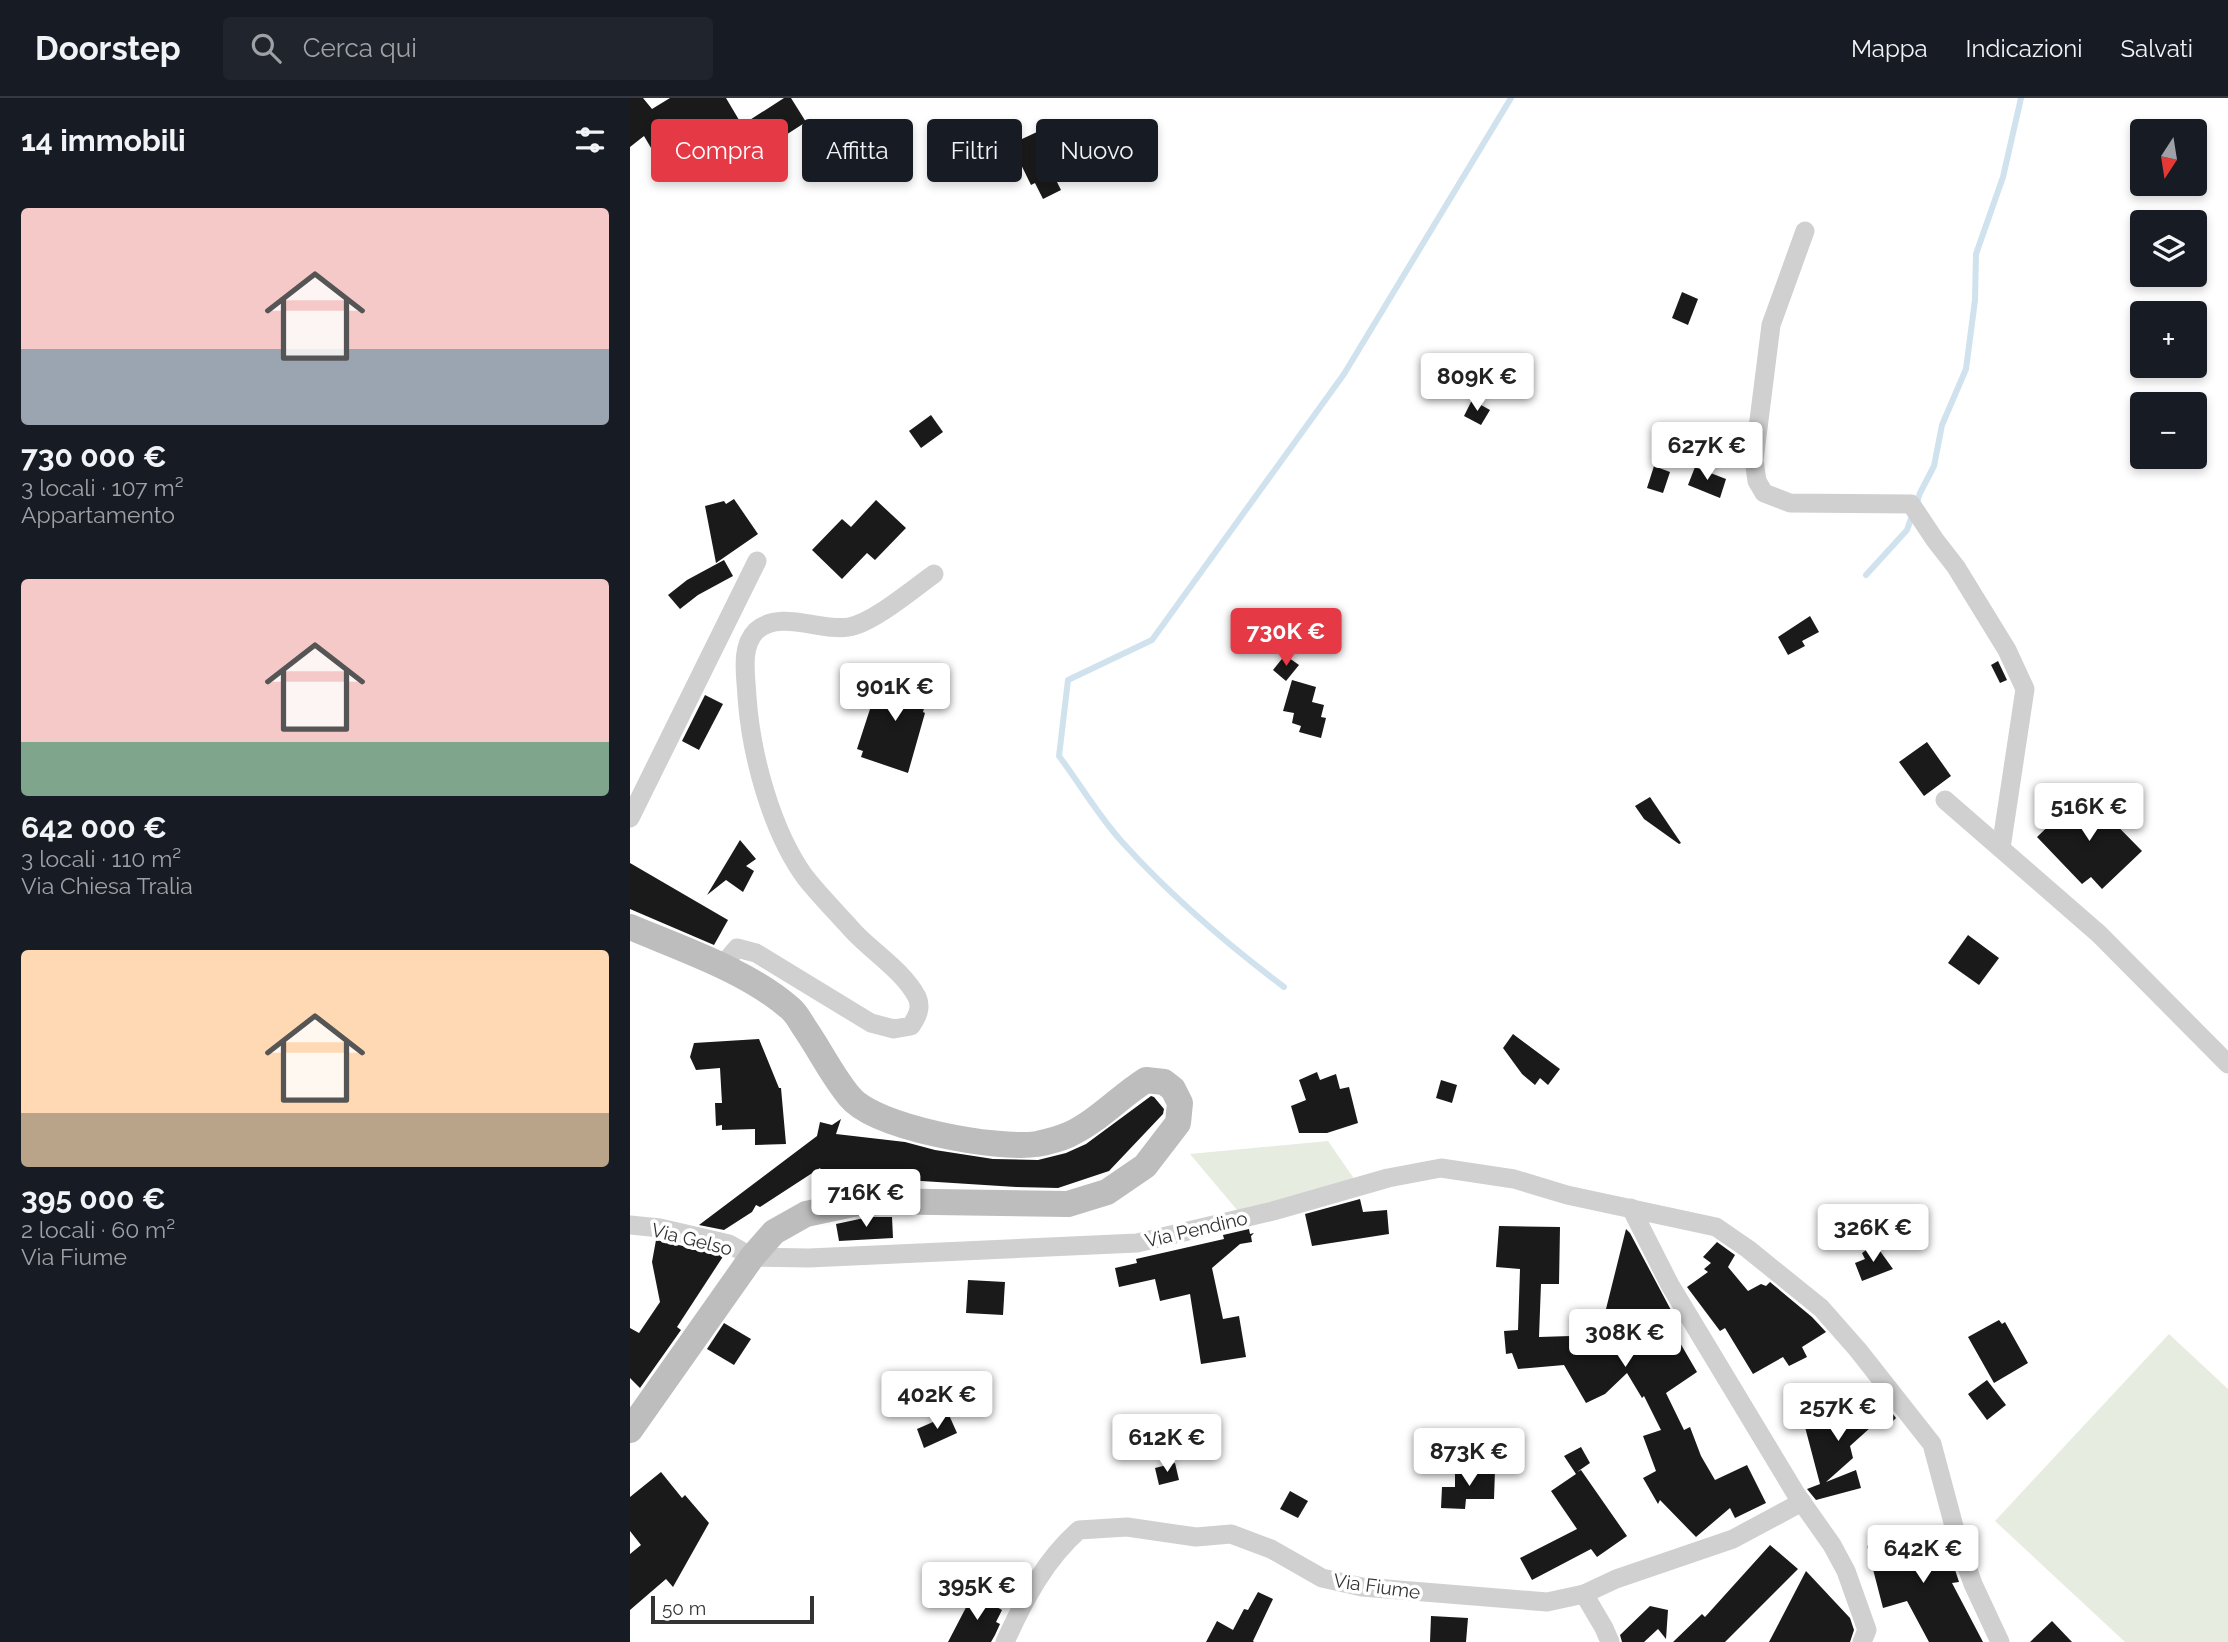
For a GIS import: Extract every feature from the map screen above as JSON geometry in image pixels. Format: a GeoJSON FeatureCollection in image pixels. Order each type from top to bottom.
{"type":"FeatureCollection","features":[{"type":"Feature","properties":{"kind":"main road"},"geometry":{"type":"LineString","coordinates":[[630,927],[765,989],[793,1011],[851,1099],[872,1114],[899,1124],[1002,1144],[1036,1144],[1067,1136],[1091,1123],[1146,1080],[1164,1082],[1173,1089],[1180,1103],[1178,1123],[1145,1166],[1107,1192],[1068,1204],[867,1201],[806,1214],[774,1232],[752,1257],[630,1430]]}},
{"type":"Feature","properties":{"kind":"street"},"geometry":{"type":"LineString","coordinates":[[1805,231],[1771,325],[1754,460],[1757,481],[1764,493],[1790,503],[1911,504],[1956,566],[2007,650],[2025,690],[2001,848]]}},
{"type":"Feature","properties":{"kind":"street"},"geometry":{"type":"LineString","coordinates":[[630,818],[757,561]]}},
{"type":"Feature","properties":{"kind":"street"},"geometry":{"type":"LineString","coordinates":[[721,967],[737,948],[755,953],[871,1023],[894,1029],[911,1026],[919,1014],[918,999],[905,981],[856,934],[805,876],[775,821],[758,763],[749,719],[746,656],[749,639],[759,629],[778,622],[848,628],[868,620],[934,574]]}},
{"type":"Feature","properties":{"kind":"street"},"geometry":{"type":"LineString","coordinates":[[1945,800],[2099,934],[2228,1064]]}},
{"type":"Feature","properties":{"kind":"street","name":"Via Pendino"},"geometry":{"type":"LineString","coordinates":[[752,1257],[809,1258],[1137,1243],[1273,1211],[1388,1178],[1441,1168],[1514,1179],[1567,1195],[1716,1227],[1748,1249],[1821,1308],[1858,1350],[1932,1444],[1959,1545],[1973,1584],[2000,1642]]}},
{"type":"Feature","properties":{"kind":"street"},"geometry":{"type":"LineString","coordinates":[[1631,1208],[1670,1285],[1846,1571],[1867,1630],[1862,1642]]}},
{"type":"Feature","properties":{"kind":"street","name":"Via Gelso"},"geometry":{"type":"LineString","coordinates":[[630,1226],[660,1228],[729,1244],[752,1257]]}},
{"type":"Feature","properties":{"kind":"street","name":"Via Fiume"},"geometry":{"type":"LineString","coordinates":[[1005,1642],[1024,1602],[1047,1565],[1079,1530],[1127,1527],[1196,1537],[1231,1534],[1271,1549],[1322,1578],[1362,1587],[1547,1602],[1584,1594],[1616,1579],[1733,1539],[1802,1502]]}},
{"type":"Feature","properties":{"kind":"street"},"geometry":{"type":"LineString","coordinates":[[1584,1594],[1610,1642]]}},
{"type":"Feature","properties":{"kind":"shaded area"},"geometry":{"type":"Polygon","coordinates":[[[1328,1141],[1364,1193],[1248,1223],[1190,1154],[1328,1141]]]}},
{"type":"Feature","properties":{"kind":"shaded area"},"geometry":{"type":"Polygon","coordinates":[[[2169,1334],[2228,1389],[2228,1642],[2125,1642],[1995,1521],[2169,1334]]]}},
{"type":"Feature","properties":{"kind":"building"},"geometry":{"type":"Polygon","coordinates":[[[630,98],[643,98],[652,109],[670,98],[726,98],[738,119],[651,119],[651,148],[644,136],[630,147],[630,98]]]}},
{"type":"Feature","properties":{"kind":"building"},"geometry":{"type":"Polygon","coordinates":[[[784,98],[791,98],[804,119],[802,125],[788,134],[788,119],[751,119],[784,98]]]}},
{"type":"Feature","properties":{"kind":"building"},"geometry":{"type":"Polygon","coordinates":[[[1036,132],[1036,182],[1057,182],[1061,190],[1043,199],[1035,183],[1031,185],[1022,167],[1022,139],[1036,132]]]}},
{"type":"Feature","properties":{"kind":"building"},"geometry":{"type":"Polygon","coordinates":[[[1682,292],[1698,299],[1688,325],[1672,318],[1682,292]]]}},
{"type":"Feature","properties":{"kind":"building"},"geometry":{"type":"Polygon","coordinates":[[[1472,400],[1490,410],[1481,425],[1464,416],[1472,400]]]}},
{"type":"Feature","properties":{"kind":"building"},"geometry":{"type":"Polygon","coordinates":[[[931,415],[943,432],[921,448],[909,431],[931,415]]]}},
{"type":"Feature","properties":{"kind":"building"},"geometry":{"type":"Polygon","coordinates":[[[1654,466],[1670,472],[1663,493],[1647,488],[1654,466]]]}},
{"type":"Feature","properties":{"kind":"building"},"geometry":{"type":"Polygon","coordinates":[[[1695,467],[1726,479],[1720,498],[1688,485],[1695,467]]]}},
{"type":"Feature","properties":{"kind":"building"},"geometry":{"type":"Polygon","coordinates":[[[734,499],[758,534],[716,563],[705,506],[724,501],[726,504],[734,499]]]}},
{"type":"Feature","properties":{"kind":"building"},"geometry":{"type":"Polygon","coordinates":[[[876,500],[906,528],[875,560],[867,553],[842,579],[812,550],[842,519],[851,527],[876,500]]]}},
{"type":"Feature","properties":{"kind":"building"},"geometry":{"type":"Polygon","coordinates":[[[724,560],[733,576],[698,595],[680,609],[668,595],[687,580],[724,560]]]}},
{"type":"Feature","properties":{"kind":"building"},"geometry":{"type":"Polygon","coordinates":[[[1810,616],[1819,632],[1802,641],[1805,646],[1788,655],[1778,637],[1810,616]]]}},
{"type":"Feature","properties":{"kind":"building"},"geometry":{"type":"Polygon","coordinates":[[[1285,655],[1299,665],[1286,681],[1273,670],[1285,655]]]}},
{"type":"Feature","properties":{"kind":"building"},"geometry":{"type":"Polygon","coordinates":[[[1998,661],[2007,680],[2000,683],[1991,665],[1998,661]]]}},
{"type":"Feature","properties":{"kind":"building"},"geometry":{"type":"Polygon","coordinates":[[[893,672],[931,684],[908,773],[861,757],[863,751],[857,749],[871,706],[877,707],[886,678],[891,680],[893,672]]]}},
{"type":"Feature","properties":{"kind":"building"},"geometry":{"type":"Polygon","coordinates":[[[1292,680],[1316,687],[1312,702],[1324,705],[1321,717],[1326,718],[1321,738],[1299,732],[1301,726],[1292,723],[1294,713],[1283,711],[1292,680]]]}},
{"type":"Feature","properties":{"kind":"building"},"geometry":{"type":"Polygon","coordinates":[[[705,695],[723,704],[699,750],[682,741],[705,695]]]}},
{"type":"Feature","properties":{"kind":"building"},"geometry":{"type":"Polygon","coordinates":[[[1927,742],[1951,776],[1924,796],[1899,762],[1927,742]]]}},
{"type":"Feature","properties":{"kind":"building"},"geometry":{"type":"Polygon","coordinates":[[[2084,792],[2142,851],[2102,889],[2091,877],[2082,884],[2037,837],[2084,792]]]}},
{"type":"Feature","properties":{"kind":"building"},"geometry":{"type":"Polygon","coordinates":[[[1650,797],[1681,843],[1644,819],[1635,806],[1650,797]]]}},
{"type":"Feature","properties":{"kind":"building"},"geometry":{"type":"Polygon","coordinates":[[[740,840],[756,859],[746,866],[754,871],[743,892],[726,880],[707,895],[740,840]]]}},
{"type":"Feature","properties":{"kind":"building"},"geometry":{"type":"Polygon","coordinates":[[[630,863],[728,920],[714,945],[630,909],[630,863]]]}},
{"type":"Feature","properties":{"kind":"building"},"geometry":{"type":"Polygon","coordinates":[[[1968,935],[1999,958],[1979,985],[1948,963],[1968,935]]]}},
{"type":"Feature","properties":{"kind":"building"},"geometry":{"type":"Polygon","coordinates":[[[1513,1034],[1560,1069],[1548,1085],[1540,1078],[1535,1085],[1522,1074],[1503,1048],[1513,1034]]]}},
{"type":"Feature","properties":{"kind":"building"},"geometry":{"type":"Polygon","coordinates":[[[759,1039],[781,1088],[786,1144],[755,1145],[755,1129],[722,1130],[722,1125],[716,1126],[715,1103],[722,1103],[720,1068],[696,1070],[690,1057],[694,1043],[759,1039]]]}},
{"type":"Feature","properties":{"kind":"building"},"geometry":{"type":"Polygon","coordinates":[[[1317,1072],[1320,1080],[1336,1074],[1340,1089],[1349,1087],[1358,1123],[1327,1133],[1299,1133],[1291,1106],[1306,1100],[1299,1080],[1317,1072]]]}},
{"type":"Feature","properties":{"kind":"building"},"geometry":{"type":"Polygon","coordinates":[[[1441,1080],[1457,1085],[1452,1103],[1436,1098],[1441,1080]]]}},
{"type":"Feature","properties":{"kind":"building"},"geometry":{"type":"Polygon","coordinates":[[[1151,1096],[1164,1109],[1163,1114],[1109,1171],[1058,1188],[890,1179],[890,1186],[864,1186],[835,1192],[820,1168],[760,1207],[756,1205],[752,1212],[724,1230],[699,1225],[817,1136],[820,1122],[832,1125],[841,1119],[836,1134],[905,1142],[935,1150],[993,1159],[1038,1160],[1066,1153],[1086,1144],[1151,1096]]]}},
{"type":"Feature","properties":{"kind":"building"},"geometry":{"type":"Polygon","coordinates":[[[1360,1199],[1363,1212],[1387,1210],[1389,1234],[1312,1246],[1305,1214],[1360,1199]]]}},
{"type":"Feature","properties":{"kind":"building"},"geometry":{"type":"Polygon","coordinates":[[[869,1217],[892,1217],[893,1238],[839,1241],[836,1224],[869,1217]]]}},
{"type":"Feature","properties":{"kind":"building"},"geometry":{"type":"Polygon","coordinates":[[[1499,1226],[1560,1227],[1559,1284],[1541,1284],[1539,1337],[1571,1336],[1603,1321],[1626,1229],[1630,1233],[1672,1312],[1665,1317],[1697,1372],[1666,1393],[1684,1430],[1690,1427],[1701,1456],[1715,1480],[1747,1465],[1766,1503],[1735,1518],[1730,1508],[1696,1537],[1660,1500],[1658,1504],[1643,1478],[1656,1471],[1643,1436],[1661,1430],[1644,1396],[1642,1398],[1627,1373],[1605,1394],[1586,1403],[1564,1365],[1518,1369],[1512,1353],[1506,1354],[1504,1331],[1518,1330],[1520,1269],[1496,1267],[1499,1226]]]}},
{"type":"Feature","properties":{"kind":"building"},"geometry":{"type":"Polygon","coordinates":[[[1249,1229],[1250,1234],[1254,1233],[1251,1236],[1252,1242],[1240,1244],[1212,1268],[1223,1319],[1239,1316],[1246,1357],[1201,1364],[1190,1294],[1160,1301],[1155,1279],[1119,1287],[1115,1268],[1137,1263],[1136,1259],[1224,1239],[1223,1235],[1249,1229]]]}},
{"type":"Feature","properties":{"kind":"building"},"geometry":{"type":"Polygon","coordinates":[[[656,1240],[724,1255],[677,1327],[681,1330],[640,1388],[630,1378],[630,1328],[639,1333],[660,1302],[652,1262],[656,1240]]]}},
{"type":"Feature","properties":{"kind":"building"},"geometry":{"type":"Polygon","coordinates":[[[1717,1242],[1735,1255],[1728,1267],[1748,1291],[1761,1284],[1766,1286],[1770,1282],[1826,1332],[1802,1347],[1807,1357],[1789,1366],[1783,1357],[1753,1374],[1725,1328],[1720,1331],[1687,1287],[1708,1272],[1704,1269],[1711,1263],[1703,1257],[1717,1242]]]}},
{"type":"Feature","properties":{"kind":"building"},"geometry":{"type":"Polygon","coordinates":[[[1875,1244],[1893,1269],[1862,1281],[1855,1263],[1865,1259],[1862,1253],[1875,1244]]]}},
{"type":"Feature","properties":{"kind":"building"},"geometry":{"type":"Polygon","coordinates":[[[968,1280],[1005,1282],[1003,1315],[966,1313],[968,1280]]]}},
{"type":"Feature","properties":{"kind":"building"},"geometry":{"type":"Polygon","coordinates":[[[1999,1320],[2002,1324],[2005,1322],[2028,1363],[1994,1383],[1968,1337],[1999,1320]]]}},
{"type":"Feature","properties":{"kind":"building"},"geometry":{"type":"Polygon","coordinates":[[[724,1323],[751,1339],[734,1365],[707,1349],[724,1323]]]}},
{"type":"Feature","properties":{"kind":"building"},"geometry":{"type":"Polygon","coordinates":[[[1987,1380],[2006,1405],[1987,1420],[1968,1394],[1987,1380]]]}},
{"type":"Feature","properties":{"kind":"building"},"geometry":{"type":"Polygon","coordinates":[[[1879,1396],[1896,1418],[1888,1426],[1881,1418],[1850,1446],[1853,1458],[1826,1482],[1856,1470],[1861,1488],[1816,1500],[1807,1489],[1820,1484],[1800,1408],[1831,1399],[1833,1408],[1839,1406],[1844,1427],[1879,1396]]]}},
{"type":"Feature","properties":{"kind":"building"},"geometry":{"type":"Polygon","coordinates":[[[949,1415],[957,1433],[924,1448],[917,1429],[949,1415]]]}},
{"type":"Feature","properties":{"kind":"building"},"geometry":{"type":"Polygon","coordinates":[[[1581,1447],[1590,1463],[1577,1472],[1581,1470],[1627,1536],[1597,1557],[1591,1549],[1532,1580],[1520,1558],[1577,1529],[1551,1491],[1576,1474],[1564,1456],[1581,1447]]]}},
{"type":"Feature","properties":{"kind":"building"},"geometry":{"type":"Polygon","coordinates":[[[1175,1463],[1179,1480],[1159,1485],[1155,1468],[1175,1463]]]}},
{"type":"Feature","properties":{"kind":"building"},"geometry":{"type":"Polygon","coordinates":[[[1455,1470],[1495,1470],[1494,1499],[1466,1499],[1465,1509],[1441,1508],[1442,1487],[1455,1487],[1455,1470]]]}},
{"type":"Feature","properties":{"kind":"building"},"geometry":{"type":"Polygon","coordinates":[[[661,1472],[682,1498],[685,1495],[709,1523],[673,1587],[666,1579],[630,1610],[630,1554],[641,1545],[630,1531],[630,1497],[661,1472]]]}},
{"type":"Feature","properties":{"kind":"building"},"geometry":{"type":"Polygon","coordinates":[[[1290,1491],[1308,1501],[1298,1518],[1280,1509],[1290,1491]]]}},
{"type":"Feature","properties":{"kind":"building"},"geometry":{"type":"Polygon","coordinates":[[[1903,1531],[1905,1540],[1943,1533],[1959,1582],[1952,1583],[1983,1642],[1929,1642],[1907,1601],[1883,1608],[1867,1546],[1903,1531]]]}},
{"type":"Feature","properties":{"kind":"building"},"geometry":{"type":"Polygon","coordinates":[[[1770,1545],[1798,1569],[1725,1642],[1673,1642],[1702,1614],[1705,1617],[1770,1545]]]}},
{"type":"Feature","properties":{"kind":"building"},"geometry":{"type":"Polygon","coordinates":[[[1806,1571],[1850,1618],[1854,1630],[1850,1642],[1769,1642],[1806,1571]]]}},
{"type":"Feature","properties":{"kind":"building"},"geometry":{"type":"Polygon","coordinates":[[[1258,1592],[1273,1599],[1254,1642],[1206,1642],[1217,1621],[1233,1630],[1244,1609],[1248,1610],[1258,1592]]]}},
{"type":"Feature","properties":{"kind":"building"},"geometry":{"type":"Polygon","coordinates":[[[973,1594],[1002,1610],[996,1622],[1000,1624],[995,1635],[991,1642],[948,1642],[973,1594]]]}},
{"type":"Feature","properties":{"kind":"building"},"geometry":{"type":"Polygon","coordinates":[[[1650,1606],[1668,1610],[1666,1639],[1658,1629],[1644,1642],[1622,1642],[1620,1635],[1650,1606]]]}},
{"type":"Feature","properties":{"kind":"building"},"geometry":{"type":"Polygon","coordinates":[[[1431,1616],[1468,1618],[1466,1642],[1430,1642],[1431,1616]]]}},
{"type":"Feature","properties":{"kind":"building"},"geometry":{"type":"Polygon","coordinates":[[[2052,1621],[2072,1642],[2030,1642],[2052,1621]]]}},
{"type":"Feature","properties":{"kind":"waterway"},"geometry":{"type":"LineString","coordinates":[[1284,987],[1221,937],[1141,863],[1114,833],[1059,756],[1068,680],[1152,640],[1344,374],[1511,98]]}},
{"type":"Feature","properties":{"kind":"waterway"},"geometry":{"type":"LineString","coordinates":[[1866,575],[1907,530],[1920,493],[1934,466],[1942,425],[1966,369],[1975,300],[1976,254],[2003,177],[2021,98]]}}]}
